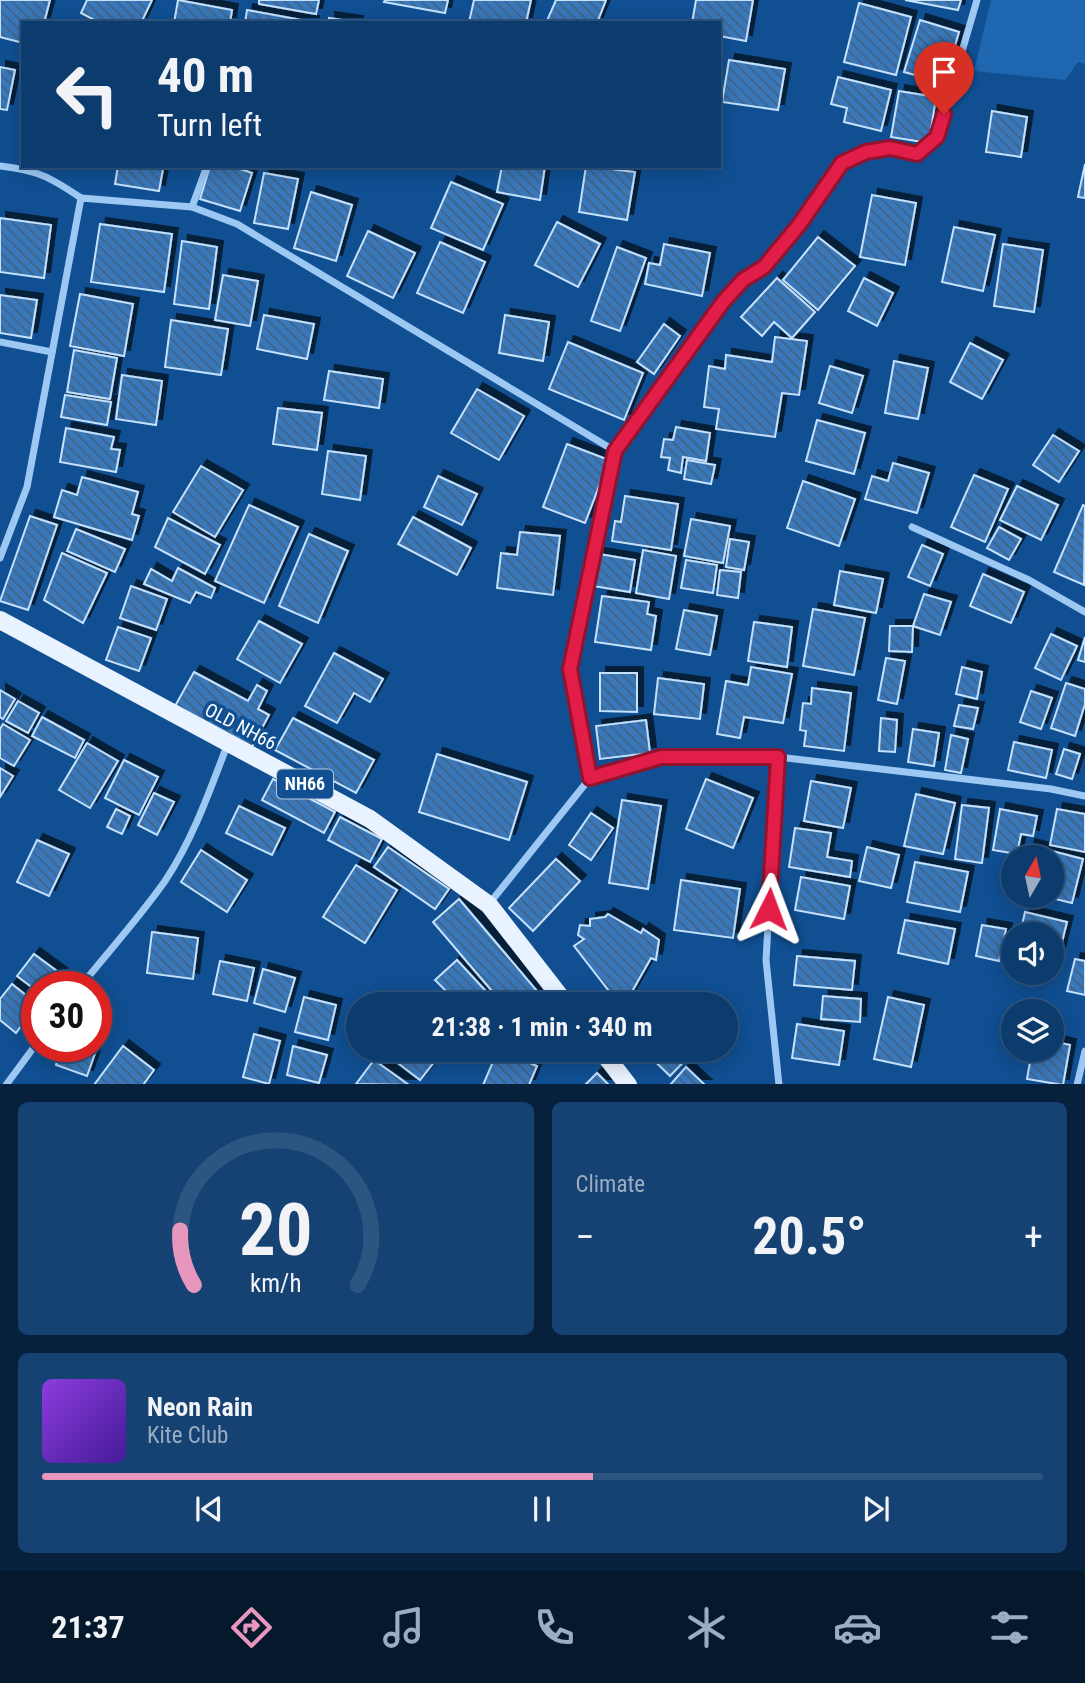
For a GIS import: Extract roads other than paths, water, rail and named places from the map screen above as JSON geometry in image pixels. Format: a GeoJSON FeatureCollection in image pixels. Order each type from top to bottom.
{"type":"FeatureCollection","features":[{"type":"Feature","properties":{"kind":"main road","name":"OLD NH66"},"geometry":{"type":"LineString","coordinates":[[0,620],[370,819],[489,905],[557,992]]}},
{"type":"Feature","properties":{"kind":"main road"},"geometry":{"type":"LineString","coordinates":[[611,1062],[628,1084]]}},
{"type":"Feature","properties":{"kind":"street"},"geometry":{"type":"LineString","coordinates":[[590,778],[570,669],[615,451],[723,302],[743,280],[764,267],[799,225],[842,163],[866,152],[890,148],[917,154],[937,137],[977,0]]}},
{"type":"Feature","properties":{"kind":"street"},"geometry":{"type":"LineString","coordinates":[[0,166],[50,177],[81,198],[192,207],[237,224],[615,451]]}},
{"type":"Feature","properties":{"kind":"street"},"geometry":{"type":"LineString","coordinates":[[192,207],[206,168]]}},
{"type":"Feature","properties":{"kind":"street"},"geometry":{"type":"LineString","coordinates":[[0,558],[27,487],[81,198]]}},
{"type":"Feature","properties":{"kind":"street"},"geometry":{"type":"LineString","coordinates":[[0,342],[52,352]]}},
{"type":"Feature","properties":{"kind":"street"},"geometry":{"type":"LineString","coordinates":[[912,527],[1029,580],[1085,612]]}},
{"type":"Feature","properties":{"kind":"street"},"geometry":{"type":"LineString","coordinates":[[93,971],[156,892],[174,864],[203,808],[228,742]]}},
{"type":"Feature","properties":{"kind":"street"},"geometry":{"type":"LineString","coordinates":[[489,905],[590,778],[661,757],[778,757],[1051,789],[1085,796]]}},
{"type":"Feature","properties":{"kind":"street"},"geometry":{"type":"LineString","coordinates":[[778,757],[765,960],[779,1084]]}},
{"type":"Feature","properties":{"kind":"street"},"geometry":{"type":"LineString","coordinates":[[1077,1084],[1085,1051]]}},
{"type":"Feature","properties":{"kind":"street"},"geometry":{"type":"LineString","coordinates":[[6,1084],[23,1062]]}}]}
